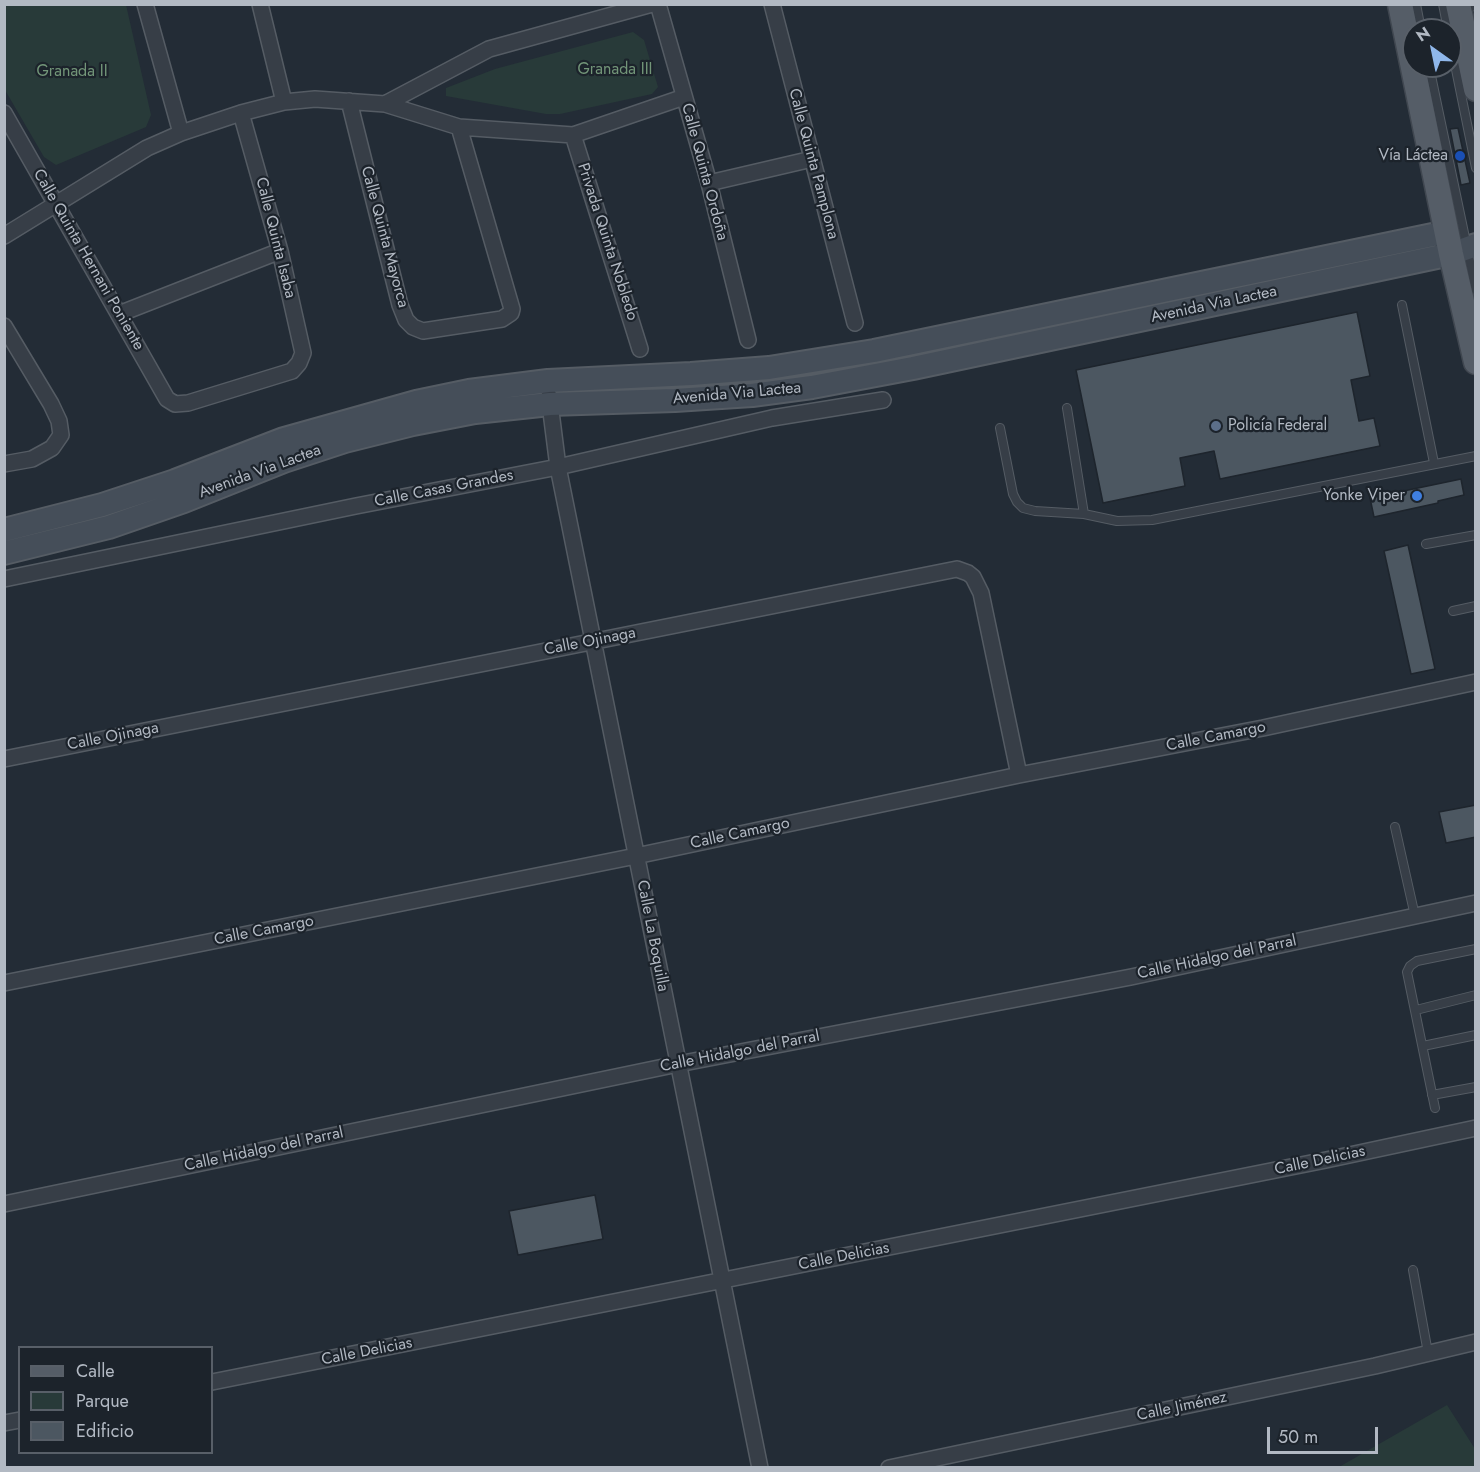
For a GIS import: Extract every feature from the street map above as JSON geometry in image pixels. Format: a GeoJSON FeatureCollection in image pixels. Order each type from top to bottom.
{"type":"FeatureCollection","features":[{"type":"Feature","properties":{"kind":"main road"},"geometry":{"type":"LineString","coordinates":[[1400,4],[1460,245],[1476,362]]}},
{"type":"Feature","properties":{"kind":"main road"},"geometry":{"type":"LineString","coordinates":[[1459,6],[1476,89]]}},
{"type":"Feature","properties":{"kind":"main road","name":"Avenida Via Lactea"},"geometry":{"type":"LineString","coordinates":[[4,530],[102,506],[284,439],[350,419],[469,391],[548,381],[769,368],[1460,245]]}},
{"type":"Feature","properties":{"kind":"main road","name":"Avenida Via Lactea"},"geometry":{"type":"LineString","coordinates":[[4,553],[108,527],[184,501],[284,461],[345,441],[413,424],[475,412],[550,404],[675,400],[752,395],[812,387],[913,368],[1460,245]]}},
{"type":"Feature","properties":{"kind":"street"},"geometry":{"type":"LineString","coordinates":[[145,4],[181,133]]}},
{"type":"Feature","properties":{"kind":"street"},"geometry":{"type":"LineString","coordinates":[[260,4],[284,102]]}},
{"type":"Feature","properties":{"kind":"street"},"geometry":{"type":"LineString","coordinates":[[385,104],[489,49],[652,4]]}},
{"type":"Feature","properties":{"kind":"street","name":"Calle Quinta Ordoña"},"geometry":{"type":"LineString","coordinates":[[658,4],[709,183],[748,340]]}},
{"type":"Feature","properties":{"kind":"street","name":"Calle Quinta Pamplona"},"geometry":{"type":"LineString","coordinates":[[772,4],[855,323]]}},
{"type":"Feature","properties":{"kind":"street"},"geometry":{"type":"LineString","coordinates":[[4,236],[147,148],[181,133],[241,113],[284,102],[315,99],[385,104],[459,127],[573,135],[684,98]]}},
{"type":"Feature","properties":{"kind":"street","name":"Calle Quinta Mayorca"},"geometry":{"type":"LineString","coordinates":[[349,101],[400,304],[406,320],[412,327],[423,331],[502,319],[511,313],[512,309],[459,127]]}},
{"type":"Feature","properties":{"kind":"street","name":"Calle Quinta Hernani Poniente"},"geometry":{"type":"LineString","coordinates":[[4,113],[167,399],[175,404]]}},
{"type":"Feature","properties":{"kind":"street","name":"Calle Quinta Isaba"},"geometry":{"type":"LineString","coordinates":[[175,404],[188,404],[292,371],[299,363],[303,353],[280,251],[241,113]]}},
{"type":"Feature","properties":{"kind":"street","name":"Privada Quinta Nobledo"},"geometry":{"type":"LineString","coordinates":[[573,135],[640,349]]}},
{"type":"Feature","properties":{"kind":"street"},"geometry":{"type":"LineString","coordinates":[[709,183],[812,159]]}},
{"type":"Feature","properties":{"kind":"street"},"geometry":{"type":"LineString","coordinates":[[119,314],[280,251]]}},
{"type":"Feature","properties":{"kind":"street"},"geometry":{"type":"LineString","coordinates":[[4,327],[51,404],[59,421],[61,435],[52,448],[32,459],[4,464]]}},
{"type":"Feature","properties":{"kind":"street","name":"Calle La Boquilla"},"geometry":{"type":"LineString","coordinates":[[548,381],[558,467],[760,1467]]}},
{"type":"Feature","properties":{"kind":"street","name":"Calle Casas Grandes"},"geometry":{"type":"LineString","coordinates":[[4,579],[356,506],[558,467],[772,418],[883,400]]}},
{"type":"Feature","properties":{"kind":"street","name":"Calle Ojinaga"},"geometry":{"type":"LineString","coordinates":[[4,759],[957,569],[973,577],[981,593],[1018,775]]}},
{"type":"Feature","properties":{"kind":"street","name":"Calle Camargo"},"geometry":{"type":"LineString","coordinates":[[4,982],[636,856],[1018,775],[1263,728],[1476,682]]}},
{"type":"Feature","properties":{"kind":"street","name":"Calle Hidalgo del Parral"},"geometry":{"type":"LineString","coordinates":[[4,1204],[678,1064],[1131,977],[1476,903]]}},
{"type":"Feature","properties":{"kind":"street","name":"Calle Delicias"},"geometry":{"type":"LineString","coordinates":[[213,1383],[1303,1165],[1476,1128]]}},
{"type":"Feature","properties":{"kind":"street","name":"Calle Jiménez"},"geometry":{"type":"LineString","coordinates":[[889,1467],[1476,1342]]}},
{"type":"Feature","properties":{"kind":"lane"},"geometry":{"type":"LineString","coordinates":[[1431,78],[1460,245],[1476,290]]}},
{"type":"Feature","properties":{"kind":"lane"},"geometry":{"type":"LineString","coordinates":[[1458,78],[1476,168]]}},
{"type":"Feature","properties":{"kind":"lane"},"geometry":{"type":"LineString","coordinates":[[1402,305],[1434,463]]}},
{"type":"Feature","properties":{"kind":"lane"},"geometry":{"type":"LineString","coordinates":[[1067,408],[1084,514]]}},
{"type":"Feature","properties":{"kind":"lane"},"geometry":{"type":"LineString","coordinates":[[1000,428],[1013,494],[1023,508],[1035,511],[1084,514],[1117,521],[1152,520],[1476,456]]}},
{"type":"Feature","properties":{"kind":"lane"},"geometry":{"type":"LineString","coordinates":[[1426,544],[1476,535]]}},
{"type":"Feature","properties":{"kind":"lane"},"geometry":{"type":"LineString","coordinates":[[1452,611],[1476,606]]}},
{"type":"Feature","properties":{"kind":"lane"},"geometry":{"type":"LineString","coordinates":[[1395,827],[1415,916]]}},
{"type":"Feature","properties":{"kind":"lane"},"geometry":{"type":"LineString","coordinates":[[1435,1108],[1407,972],[1410,966],[1417,961],[1476,949]]}},
{"type":"Feature","properties":{"kind":"lane"},"geometry":{"type":"LineString","coordinates":[[1416,1010],[1476,995]]}},
{"type":"Feature","properties":{"kind":"lane"},"geometry":{"type":"LineString","coordinates":[[1423,1046],[1476,1035]]}},
{"type":"Feature","properties":{"kind":"lane"},"geometry":{"type":"LineString","coordinates":[[1432,1095],[1476,1087]]}},
{"type":"Feature","properties":{"kind":"lane"},"geometry":{"type":"LineString","coordinates":[[1413,1270],[1428,1353]]}},
{"type":"Feature","properties":{"kind":"green space","name":"Granada II"},"geometry":{"type":"Polygon","coordinates":[[[4,5],[126,5],[151,115],[146,127],[56,165],[44,157],[5,90],[4,5]]]}},
{"type":"Feature","properties":{"kind":"green space","name":"Granada III"},"geometry":{"type":"Polygon","coordinates":[[[633,32],[644,40],[658,87],[652,94],[560,114],[546,114],[446,96],[446,88],[495,69],[633,32]]]}},
{"type":"Feature","properties":{"kind":"green space"},"geometry":{"type":"Polygon","coordinates":[[[1447,1405],[1475,1449],[1475,1467],[1339,1467],[1447,1405]]]}},
{"type":"Feature","properties":{"kind":"building","name":"Vía Láctea"},"geometry":{"type":"Polygon","coordinates":[[[1458,128],[1470,183],[1461,185],[1450,129],[1458,128]]]}},
{"type":"Feature","properties":{"kind":"building"},"geometry":{"type":"Polygon","coordinates":[[[1357,312],[1370,376],[1351,380],[1359,421],[1374,418],[1380,446],[1220,479],[1214,451],[1180,458],[1185,486],[1103,503],[1076,370],[1357,312]]]}},
{"type":"Feature","properties":{"kind":"building","name":"Yonke Viper"},"geometry":{"type":"Polygon","coordinates":[[[1461,479],[1464,495],[1374,517],[1370,498],[1461,479]]]}},
{"type":"Feature","properties":{"kind":"building"},"geometry":{"type":"Polygon","coordinates":[[[1408,545],[1435,669],[1411,674],[1384,551],[1408,545]]]}},
{"type":"Feature","properties":{"kind":"building"},"geometry":{"type":"Polygon","coordinates":[[[1476,805],[1476,837],[1446,843],[1439,812],[1476,805]]]}},
{"type":"Feature","properties":{"kind":"building"},"geometry":{"type":"Polygon","coordinates":[[[595,1195],[603,1239],[518,1255],[509,1211],[595,1195]]]}},
{"type":"Feature","properties":{"kind":"place","name":"Vía Láctea"},"geometry":{"type":"Point","coordinates":[1460,156]}},
{"type":"Feature","properties":{"kind":"place","name":"Policía Federal"},"geometry":{"type":"Point","coordinates":[1216,426]}},
{"type":"Feature","properties":{"kind":"place","name":"Yonke Viper"},"geometry":{"type":"Point","coordinates":[1417,496]}}]}
